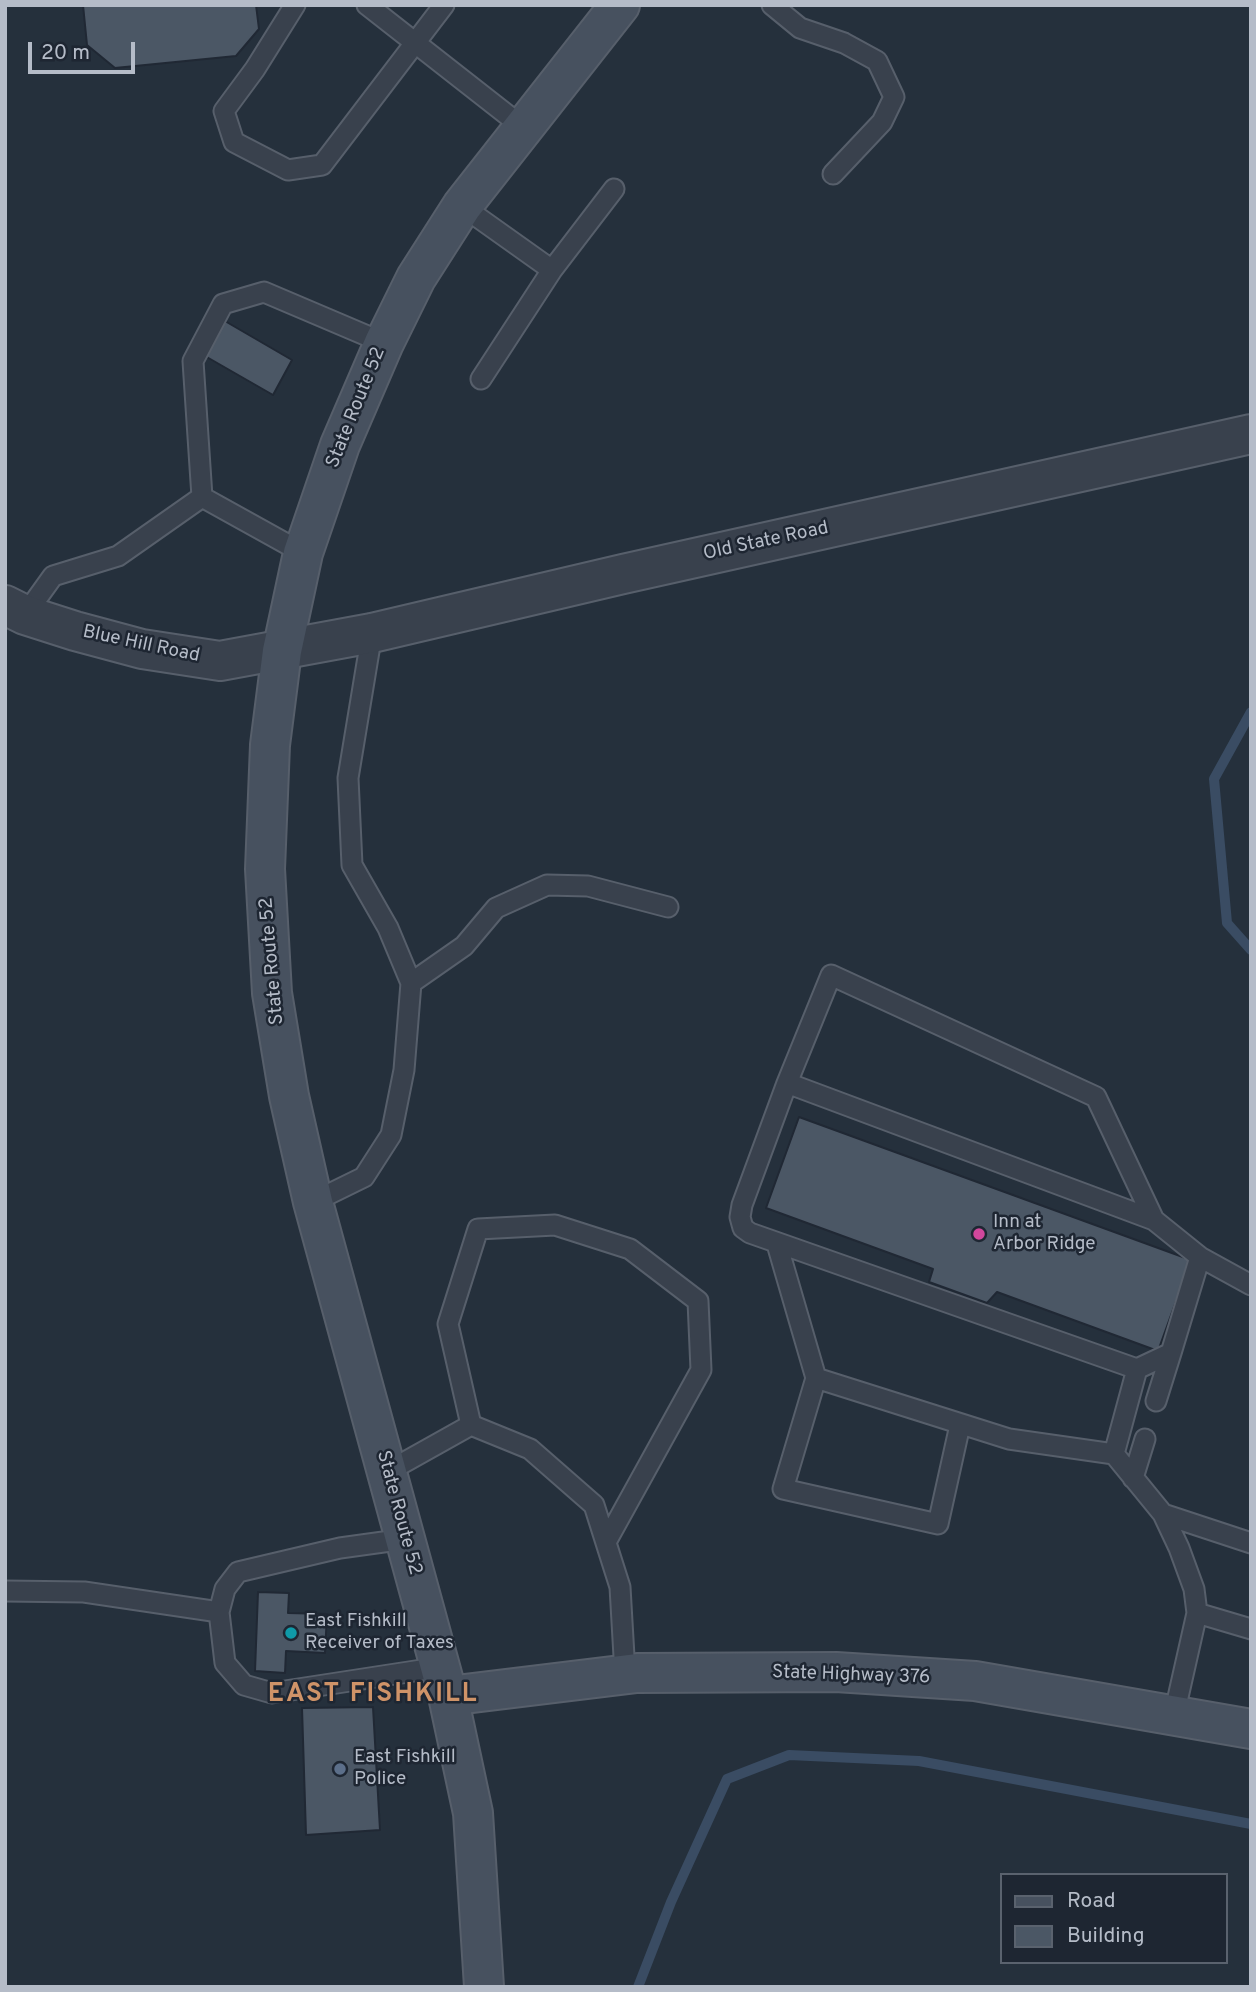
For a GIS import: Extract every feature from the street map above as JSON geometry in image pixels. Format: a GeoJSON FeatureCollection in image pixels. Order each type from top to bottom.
{"type":"FeatureCollection","features":[{"type":"Feature","properties":{"kind":"main road","name":"State Route 52"},"geometry":{"type":"LineString","coordinates":[[484,1987],[485,1967],[473,1812],[444,1681],[313,1202],[289,1096],[272,993],[266,883],[270,745],[282,651],[303,553],[340,445],[384,343],[416,278],[462,206],[620,5]]}},
{"type":"Feature","properties":{"kind":"main road","name":"State Highway 376"},"geometry":{"type":"LineString","coordinates":[[444,1681],[625,1674],[836,1672],[975,1681],[1251,1729]]}},
{"type":"Feature","properties":{"kind":"street","name":"Old State Road"},"geometry":{"type":"LineString","coordinates":[[282,651],[372,634],[623,573],[1251,434]]}},
{"type":"Feature","properties":{"kind":"street","name":"Blue Hill Road"},"geometry":{"type":"LineString","coordinates":[[15,610],[75,631],[142,649],[220,661],[282,651]]}},
{"type":"Feature","properties":{"kind":"lane"},"geometry":{"type":"LineString","coordinates":[[295,5],[255,69],[224,111],[234,142],[288,170],[322,165],[444,5]]}},
{"type":"Feature","properties":{"kind":"lane"},"geometry":{"type":"LineString","coordinates":[[367,5],[524,128]]}},
{"type":"Feature","properties":{"kind":"lane"},"geometry":{"type":"LineString","coordinates":[[772,5],[800,28],[845,43],[877,61],[894,97],[882,122],[833,174]]}},
{"type":"Feature","properties":{"kind":"lane"},"geometry":{"type":"LineString","coordinates":[[481,379],[552,270],[614,189]]}},
{"type":"Feature","properties":{"kind":"lane"},"geometry":{"type":"LineString","coordinates":[[462,206],[552,270]]}},
{"type":"Feature","properties":{"kind":"lane"},"geometry":{"type":"LineString","coordinates":[[202,497],[193,361],[223,304],[264,292],[384,343]]}},
{"type":"Feature","properties":{"kind":"lane"},"geometry":{"type":"LineString","coordinates":[[202,497],[303,553]]}},
{"type":"Feature","properties":{"kind":"lane"},"geometry":{"type":"LineString","coordinates":[[15,610],[53,576],[118,556],[202,497]]}},
{"type":"Feature","properties":{"kind":"lane"},"geometry":{"type":"LineString","coordinates":[[313,1202],[364,1177],[391,1135],[404,1070],[411,983],[388,928],[352,864],[348,778],[372,634]]}},
{"type":"Feature","properties":{"kind":"lane"},"geometry":{"type":"LineString","coordinates":[[411,983],[464,946],[496,908],[547,885],[588,886],[668,907]]}},
{"type":"Feature","properties":{"kind":"lane"},"geometry":{"type":"LineString","coordinates":[[1154,1220],[1096,1097],[831,975],[787,1083],[740,1217],[743,1228],[777,1244],[1137,1369],[1171,1353]]}},
{"type":"Feature","properties":{"kind":"lane"},"geometry":{"type":"LineString","coordinates":[[787,1083],[1154,1220],[1200,1257],[1251,1285]]}},
{"type":"Feature","properties":{"kind":"lane"},"geometry":{"type":"LineString","coordinates":[[471,1425],[448,1324],[478,1228],[555,1225],[630,1249],[698,1301],[701,1370],[606,1542]]}},
{"type":"Feature","properties":{"kind":"lane"},"geometry":{"type":"LineString","coordinates":[[777,1244],[816,1378],[783,1489],[938,1524],[960,1425]]}},
{"type":"Feature","properties":{"kind":"lane"},"geometry":{"type":"LineString","coordinates":[[1156,1401],[1200,1257]]}},
{"type":"Feature","properties":{"kind":"lane"},"geometry":{"type":"LineString","coordinates":[[1114,1454],[1137,1369]]}},
{"type":"Feature","properties":{"kind":"lane"},"geometry":{"type":"LineString","coordinates":[[816,1378],[1009,1439],[1114,1454],[1163,1514],[1190,1579],[1197,1613],[1174,1715]]}},
{"type":"Feature","properties":{"kind":"lane"},"geometry":{"type":"LineString","coordinates":[[387,1472],[471,1425]]}},
{"type":"Feature","properties":{"kind":"lane"},"geometry":{"type":"LineString","coordinates":[[471,1425],[530,1449],[594,1505],[620,1587],[625,1674]]}},
{"type":"Feature","properties":{"kind":"lane"},"geometry":{"type":"LineString","coordinates":[[1133,1478],[1145,1439]]}},
{"type":"Feature","properties":{"kind":"lane"},"geometry":{"type":"LineString","coordinates":[[1163,1514],[1251,1543]]}},
{"type":"Feature","properties":{"kind":"lane"},"geometry":{"type":"LineString","coordinates":[[405,1539],[340,1548],[238,1572],[225,1589],[219,1612],[225,1663],[244,1685],[272,1693],[444,1681]]}},
{"type":"Feature","properties":{"kind":"lane"},"geometry":{"type":"LineString","coordinates":[[5,1591],[83,1592],[219,1612]]}},
{"type":"Feature","properties":{"kind":"lane"},"geometry":{"type":"LineString","coordinates":[[1197,1613],[1251,1629]]}},
{"type":"Feature","properties":{"kind":"building"},"geometry":{"type":"Polygon","coordinates":[[[83,5],[256,5],[259,29],[236,56],[115,68],[87,45],[83,5]]]}},
{"type":"Feature","properties":{"kind":"building"},"geometry":{"type":"Polygon","coordinates":[[[218,317],[292,360],[273,395],[198,352],[218,317]]]}},
{"type":"Feature","properties":{"kind":"building","name":"Inn at Arbor Ridge"},"geometry":{"type":"Polygon","coordinates":[[[799,1117],[1191,1260],[1158,1351],[997,1292],[987,1303],[929,1282],[933,1269],[766,1208],[799,1117]]]}},
{"type":"Feature","properties":{"kind":"building","name":"East Fishkill Receiver of Taxes"},"geometry":{"type":"Polygon","coordinates":[[[258,1592],[289,1593],[288,1613],[327,1614],[325,1653],[286,1651],[285,1673],[255,1671],[258,1592]]]}},
{"type":"Feature","properties":{"kind":"building","name":"East Fishkill Police"},"geometry":{"type":"Polygon","coordinates":[[[373,1707],[380,1830],[306,1835],[302,1708],[373,1707]]]}},
{"type":"Feature","properties":{"kind":"waterway"},"geometry":{"type":"LineString","coordinates":[[1251,712],[1214,779],[1227,923],[1251,950]]}},
{"type":"Feature","properties":{"kind":"waterway"},"geometry":{"type":"LineString","coordinates":[[638,1987],[671,1902],[727,1779],[789,1755],[919,1761],[1251,1824]]}},
{"type":"Feature","properties":{"kind":"place","name":"Inn at Arbor Ridge"},"geometry":{"type":"Point","coordinates":[979,1234]}},
{"type":"Feature","properties":{"kind":"place","name":"East Fishkill Receiver of Taxes"},"geometry":{"type":"Point","coordinates":[291,1633]}},
{"type":"Feature","properties":{"kind":"place","name":"East Fishkill Police"},"geometry":{"type":"Point","coordinates":[340,1769]}},
{"type":"Feature","properties":{"kind":"district","name":"EAST FISHKILL"},"geometry":{"type":"Point","coordinates":[373,1696]}}]}
